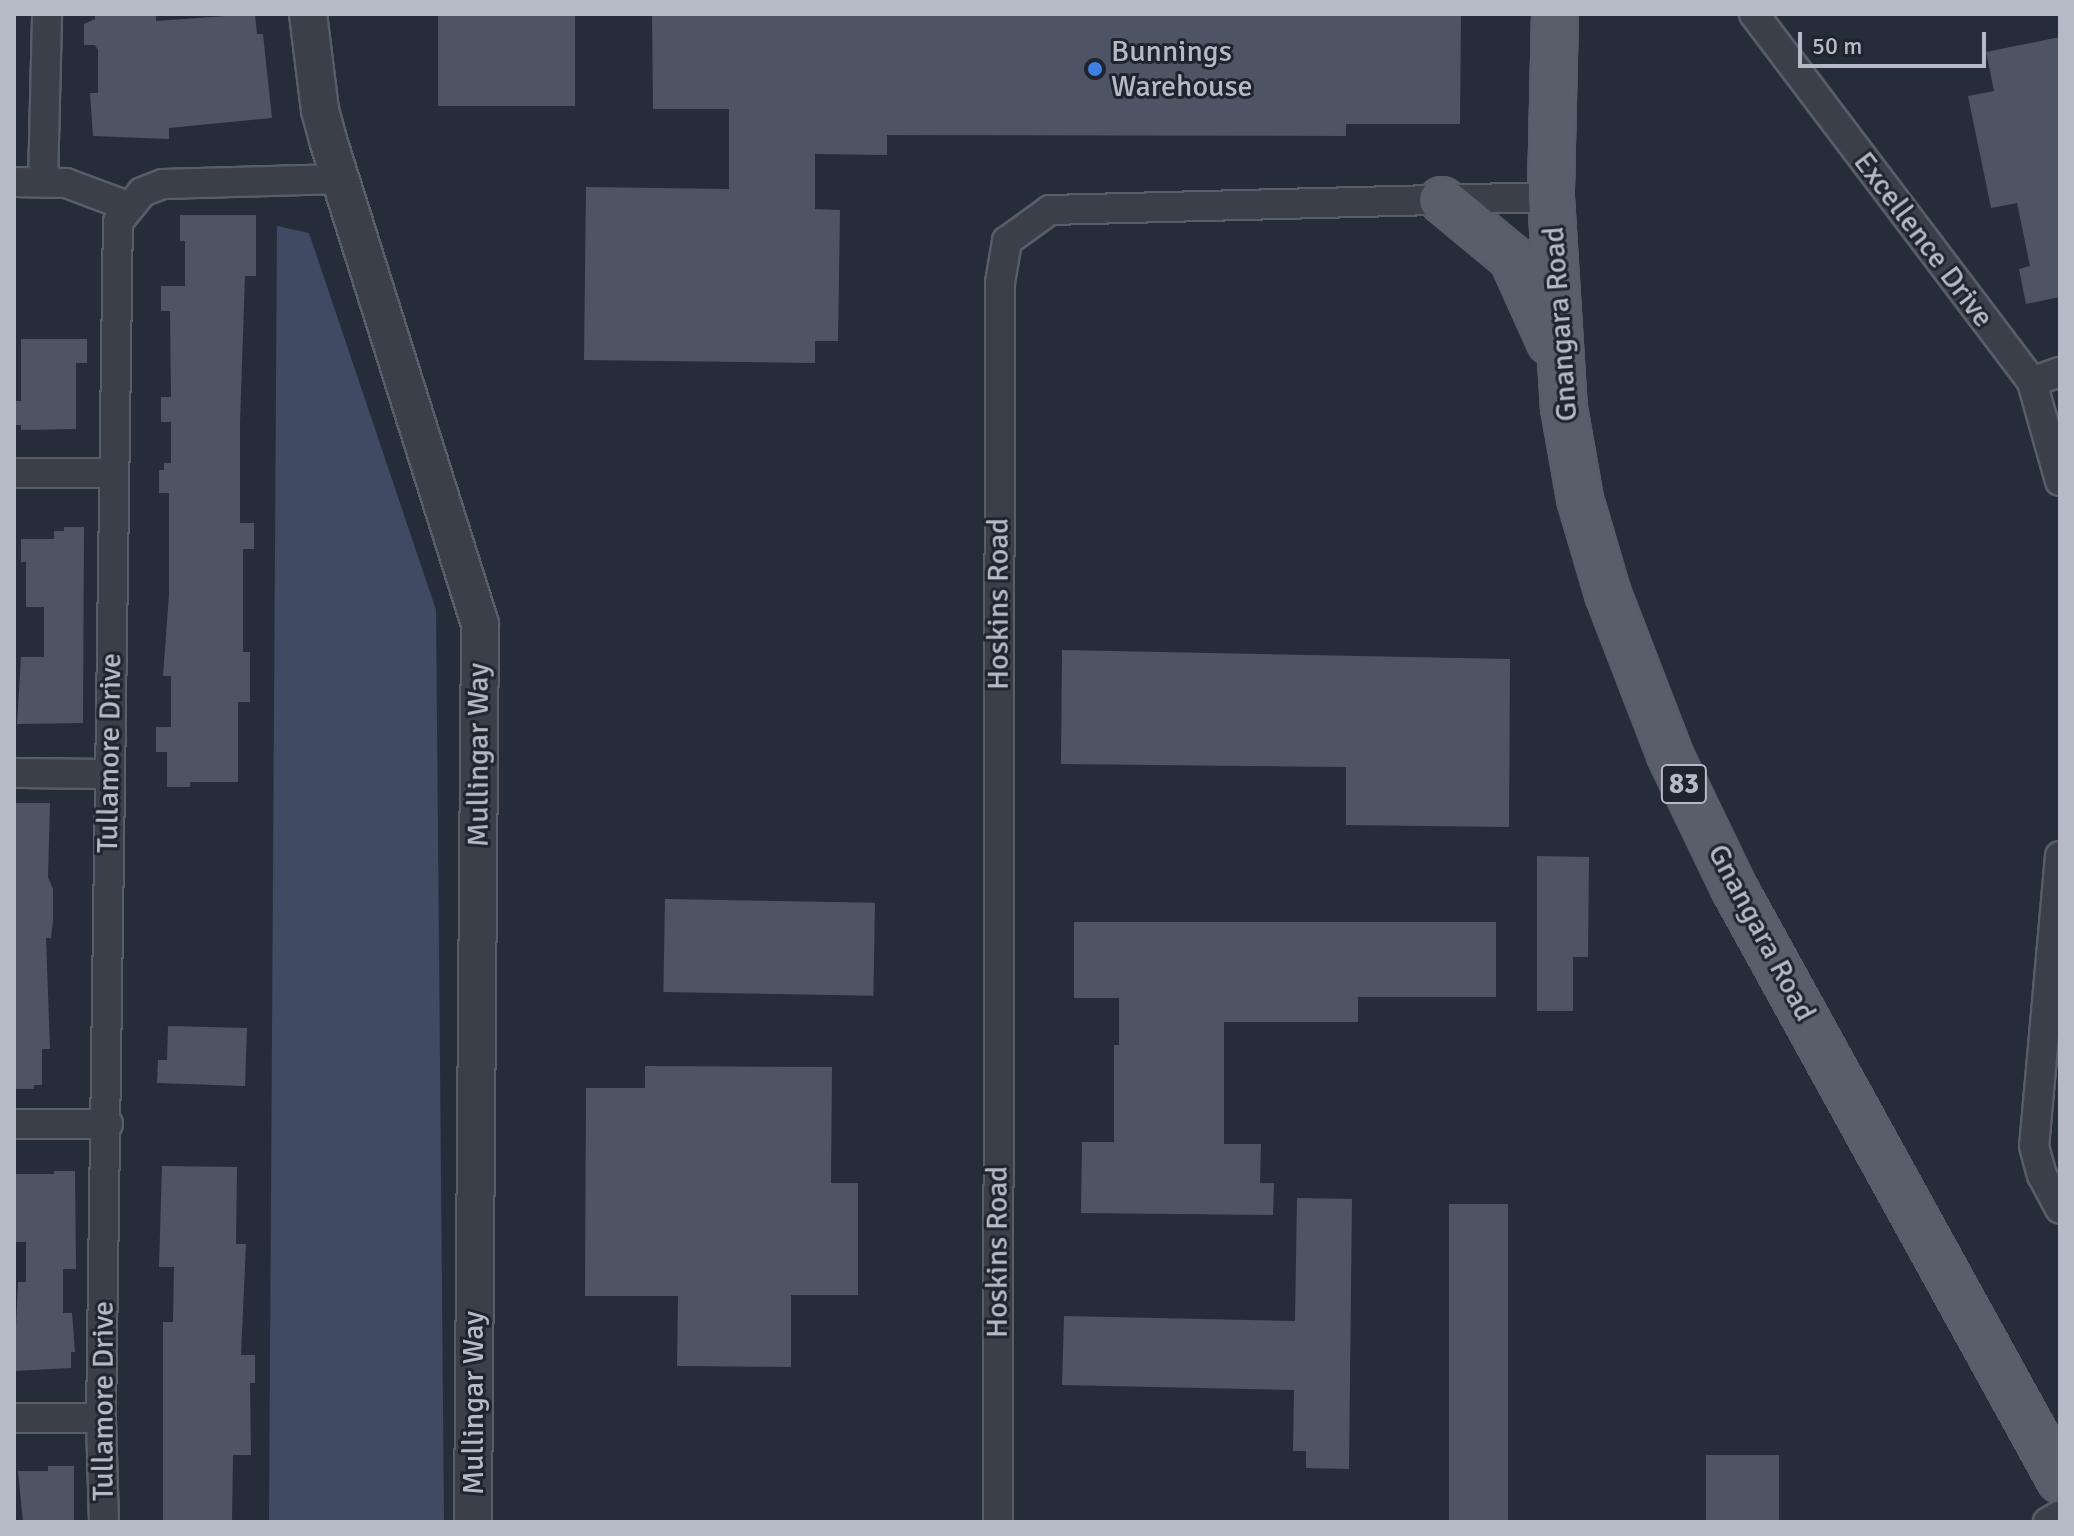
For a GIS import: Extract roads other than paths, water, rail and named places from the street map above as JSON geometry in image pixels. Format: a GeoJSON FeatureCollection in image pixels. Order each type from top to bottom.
{"type":"FeatureCollection","features":[{"type":"Feature","properties":{"kind":"main road","name":"Gnangara Road"},"geometry":{"type":"LineString","coordinates":[[1555,14],[1551,197],[1564,408],[1580,499],[1608,594],[1670,755],[1734,888],[2060,1480]]}},
{"type":"Feature","properties":{"kind":"main road"},"geometry":{"type":"LineString","coordinates":[[1442,200],[1512,258],[1561,366]]}},
{"type":"Feature","properties":{"kind":"street"},"geometry":{"type":"LineString","coordinates":[[43,182],[47,14]]}},
{"type":"Feature","properties":{"kind":"street","name":"Mullingar Way"},"geometry":{"type":"LineString","coordinates":[[308,14],[320,110],[480,624],[473,1522]]}},
{"type":"Feature","properties":{"kind":"street","name":"Excellence Drive"},"geometry":{"type":"LineString","coordinates":[[1754,14],[2032,382],[2060,481]]}},
{"type":"Feature","properties":{"kind":"street"},"geometry":{"type":"LineString","coordinates":[[14,182],[43,182],[85,189],[128,206],[142,192],[163,184],[340,179]]}},
{"type":"Feature","properties":{"kind":"street","name":"Hoskins Road"},"geometry":{"type":"LineString","coordinates":[[998,1522],[1000,283],[1007,241],[1050,210],[1551,197]]}},
{"type":"Feature","properties":{"kind":"street","name":"Tullamore Drive"},"geometry":{"type":"LineString","coordinates":[[104,1522],[101,1418],[108,1124],[116,239],[118,222],[128,206]]}},
{"type":"Feature","properties":{"kind":"street"},"geometry":{"type":"LineString","coordinates":[[2032,382],[2060,372]]}},
{"type":"Feature","properties":{"kind":"street"},"geometry":{"type":"LineString","coordinates":[[14,473],[114,473]]}},
{"type":"Feature","properties":{"kind":"street"},"geometry":{"type":"LineString","coordinates":[[14,773],[110,774]]}},
{"type":"Feature","properties":{"kind":"street"},"geometry":{"type":"LineString","coordinates":[[2060,856],[2054,996],[2034,1146],[2042,1175],[2060,1209]]}},
{"type":"Feature","properties":{"kind":"street"},"geometry":{"type":"LineString","coordinates":[[14,1124],[108,1124]]}},
{"type":"Feature","properties":{"kind":"street"},"geometry":{"type":"LineString","coordinates":[[14,1418],[101,1418]]}},
{"type":"Feature","properties":{"kind":"street"},"geometry":{"type":"LineString","coordinates":[[2048,1522],[2060,1515]]}},
{"type":"Feature","properties":{"kind":"water"},"geometry":{"type":"Polygon","coordinates":[[[277,226],[309,233],[436,610],[444,1522],[269,1522],[277,226]]]}},
{"type":"Feature","properties":{"kind":"place","name":"Bunnings Warehouse"},"geometry":{"type":"Point","coordinates":[1095,69]}}]}
